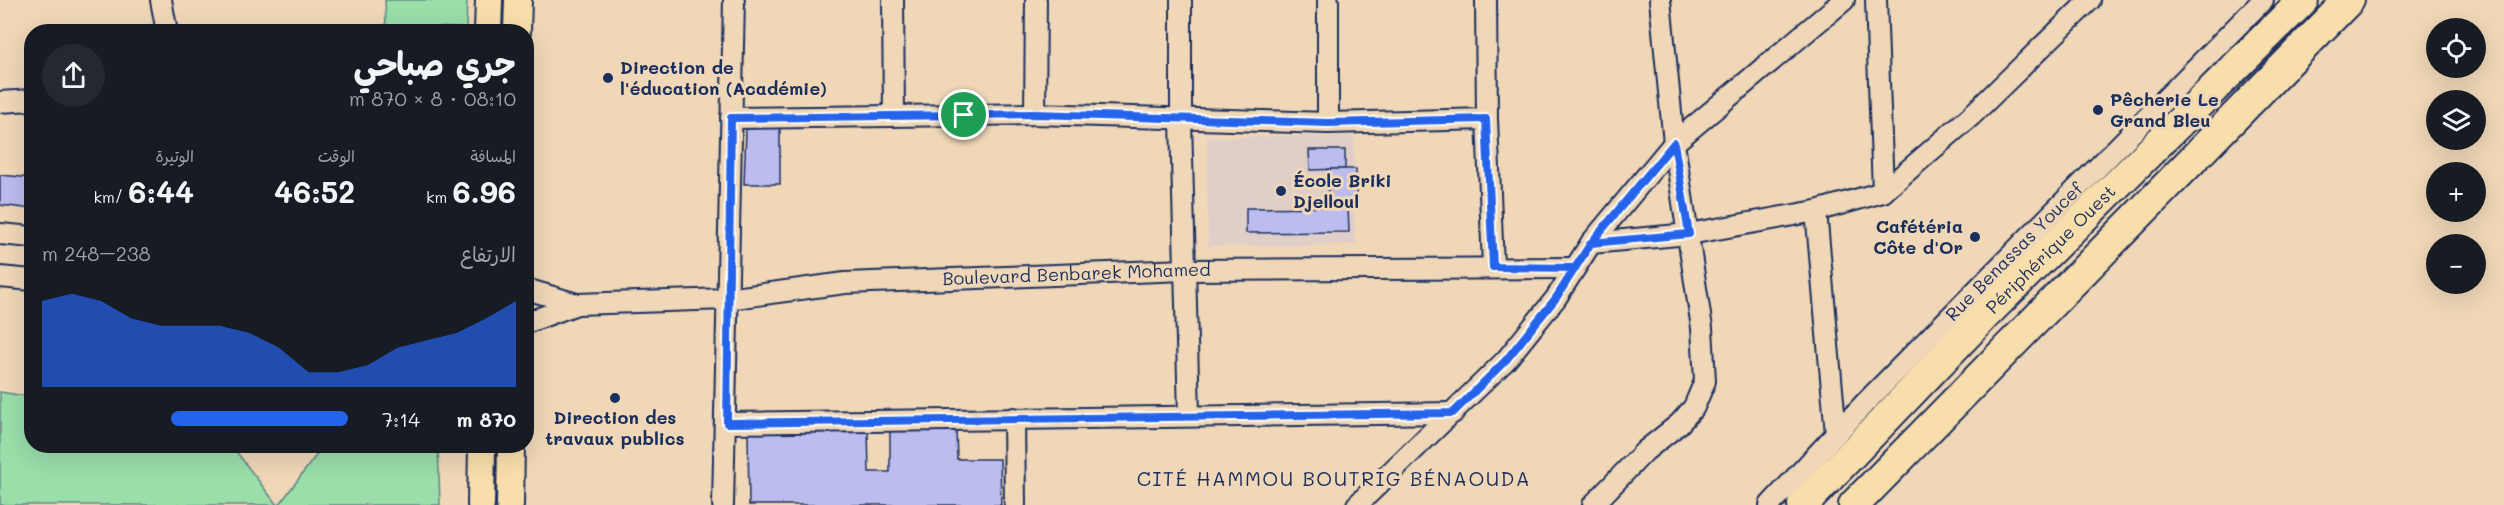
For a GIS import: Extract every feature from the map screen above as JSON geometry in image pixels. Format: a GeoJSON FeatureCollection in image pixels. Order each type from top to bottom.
{"type":"FeatureCollection","features":[{"type":"Feature","properties":{"kind":"highway","name":"Périphérique Ouest"},"geometry":{"type":"LineString","coordinates":[[1803,505],[1987,313],[2303,0]]}},
{"type":"Feature","properties":{"kind":"highway","name":"Périphérique Ouest"},"geometry":{"type":"LineString","coordinates":[[1854,505],[2349,0]]}},
{"type":"Feature","properties":{"kind":"main road"},"geometry":{"type":"LineString","coordinates":[[488,24],[489,0]]}},
{"type":"Feature","properties":{"kind":"main road"},"geometry":{"type":"LineString","coordinates":[[517,24],[518,0]]}},
{"type":"Feature","properties":{"kind":"main road"},"geometry":{"type":"LineString","coordinates":[[481,505],[482,453]]}},
{"type":"Feature","properties":{"kind":"main road"},"geometry":{"type":"LineString","coordinates":[[510,505],[511,453]]}},
{"type":"Feature","properties":{"kind":"street"},"geometry":{"type":"LineString","coordinates":[[161,0],[166,24]]}},
{"type":"Feature","properties":{"kind":"street"},"geometry":{"type":"LineString","coordinates":[[723,505],[727,423],[727,299],[734,0]]}},
{"type":"Feature","properties":{"kind":"street"},"geometry":{"type":"LineString","coordinates":[[893,0],[894,116]]}},
{"type":"Feature","properties":{"kind":"street"},"geometry":{"type":"LineString","coordinates":[[1035,114],[1036,0]]}},
{"type":"Feature","properties":{"kind":"street"},"geometry":{"type":"LineString","coordinates":[[1181,0],[1181,121],[1189,415]]}},
{"type":"Feature","properties":{"kind":"street"},"geometry":{"type":"LineString","coordinates":[[1328,0],[1328,123]]}},
{"type":"Feature","properties":{"kind":"street"},"geometry":{"type":"LineString","coordinates":[[1486,0],[1486,119],[1493,267]]}},
{"type":"Feature","properties":{"kind":"street"},"geometry":{"type":"LineString","coordinates":[[1593,505],[1645,451],[1679,424],[1694,407],[1705,381],[1702,328],[1674,143],[1660,0]]}},
{"type":"Feature","properties":{"kind":"street"},"geometry":{"type":"LineString","coordinates":[[1357,505],[1506,360],[1556,298],[1591,243],[1674,143],[1844,0]]}},
{"type":"Feature","properties":{"kind":"street"},"geometry":{"type":"LineString","coordinates":[[1876,0],[1884,192]]}},
{"type":"Feature","properties":{"kind":"street"},"geometry":{"type":"LineString","coordinates":[[1591,243],[1689,234],[1815,211],[1884,192],[1971,116],[2090,0]]}},
{"type":"Feature","properties":{"kind":"street","name":"Rue Benassas Youcef"},"geometry":{"type":"LineString","coordinates":[[1770,505],[1836,434],[2263,0]]}},
{"type":"Feature","properties":{"kind":"street"},"geometry":{"type":"LineString","coordinates":[[0,102],[24,100]]}},
{"type":"Feature","properties":{"kind":"street"},"geometry":{"type":"LineString","coordinates":[[731,118],[1035,114],[1181,121],[1328,123],[1486,119]]}},
{"type":"Feature","properties":{"kind":"street"},"geometry":{"type":"LineString","coordinates":[[1815,211],[1836,434]]}},
{"type":"Feature","properties":{"kind":"street"},"geometry":{"type":"LineString","coordinates":[[0,234],[24,236]]}},
{"type":"Feature","properties":{"kind":"street","name":"Boulevard Benbarek Mohamed"},"geometry":{"type":"LineString","coordinates":[[534,291],[577,304],[727,299],[845,283],[1186,270],[1575,268]]}},
{"type":"Feature","properties":{"kind":"street"},"geometry":{"type":"LineString","coordinates":[[0,277],[24,279]]}},
{"type":"Feature","properties":{"kind":"street","name":"Boulevard Benbarek Mohamed"},"geometry":{"type":"LineString","coordinates":[[534,320],[577,304]]}},
{"type":"Feature","properties":{"kind":"street"},"geometry":{"type":"LineString","coordinates":[[727,423],[1453,413]]}},
{"type":"Feature","properties":{"kind":"street"},"geometry":{"type":"LineString","coordinates":[[1014,418],[1015,505]]}},
{"type":"Feature","properties":{"kind":"shaded area","name":"École Briki Djelloul"},"geometry":{"type":"Polygon","coordinates":[[[1354,136],[1355,245],[1208,246],[1207,137],[1354,136]]]}},
{"type":"Feature","properties":{"kind":"green space"},"geometry":{"type":"Polygon","coordinates":[[[385,0],[467,0],[466,24],[386,24],[385,0]]]}},
{"type":"Feature","properties":{"kind":"green space"},"geometry":{"type":"Polygon","coordinates":[[[0,392],[24,396],[24,453],[237,453],[277,505],[0,505],[0,392]]]}},
{"type":"Feature","properties":{"kind":"green space"},"geometry":{"type":"Polygon","coordinates":[[[318,453],[438,453],[440,505],[279,505],[318,453]]]}},
{"type":"Feature","properties":{"kind":"building"},"geometry":{"type":"Polygon","coordinates":[[[780,127],[780,184],[744,184],[746,129],[780,127]]]}},
{"type":"Feature","properties":{"kind":"building"},"geometry":{"type":"Polygon","coordinates":[[[1309,150],[1345,150],[1345,169],[1310,170],[1309,150]]]}},
{"type":"Feature","properties":{"kind":"building"},"geometry":{"type":"Polygon","coordinates":[[[1328,169],[1356,169],[1356,207],[1328,207],[1328,169]]]}},
{"type":"Feature","properties":{"kind":"building"},"geometry":{"type":"Polygon","coordinates":[[[0,175],[24,177],[24,208],[0,205],[0,175]]]}},
{"type":"Feature","properties":{"kind":"building"},"geometry":{"type":"Polygon","coordinates":[[[1348,207],[1349,232],[1246,233],[1246,208],[1348,207]]]}},
{"type":"Feature","properties":{"kind":"building"},"geometry":{"type":"Polygon","coordinates":[[[956,429],[957,459],[1000,459],[1001,505],[749,505],[748,433],[868,431],[869,472],[890,472],[890,430],[956,429]]]}},
{"type":"Feature","properties":{"kind":"place","name":"Direction de l'éducation (Académie)"},"geometry":{"type":"Point","coordinates":[608,78]}},
{"type":"Feature","properties":{"kind":"place","name":"Pêcherie Le Grand Bleu"},"geometry":{"type":"Point","coordinates":[2098,110]}},
{"type":"Feature","properties":{"kind":"place","name":"École Briki Djelloul"},"geometry":{"type":"Point","coordinates":[1281,191]}},
{"type":"Feature","properties":{"kind":"place","name":"Cafétéria Côte d'Or"},"geometry":{"type":"Point","coordinates":[1975,237]}},
{"type":"Feature","properties":{"kind":"place","name":"Direction des travaux publics"},"geometry":{"type":"Point","coordinates":[615,398]}},
{"type":"Feature","properties":{"kind":"district","name":"CITÉ HAMMOU BOUTRIG BÉNAOUDA"},"geometry":{"type":"Point","coordinates":[1334,479]}},
{"type":"Feature","properties":{"kind":"route"},"geometry":{"type":"LineString","coordinates":[[964,115],[731,118],[727,423],[1453,413],[1506,360],[1556,298],[1591,243],[1689,234],[1674,143],[1591,243],[1575,268],[1493,267],[1486,119],[1328,123],[1181,121],[1035,114],[964,115]]}}]}
